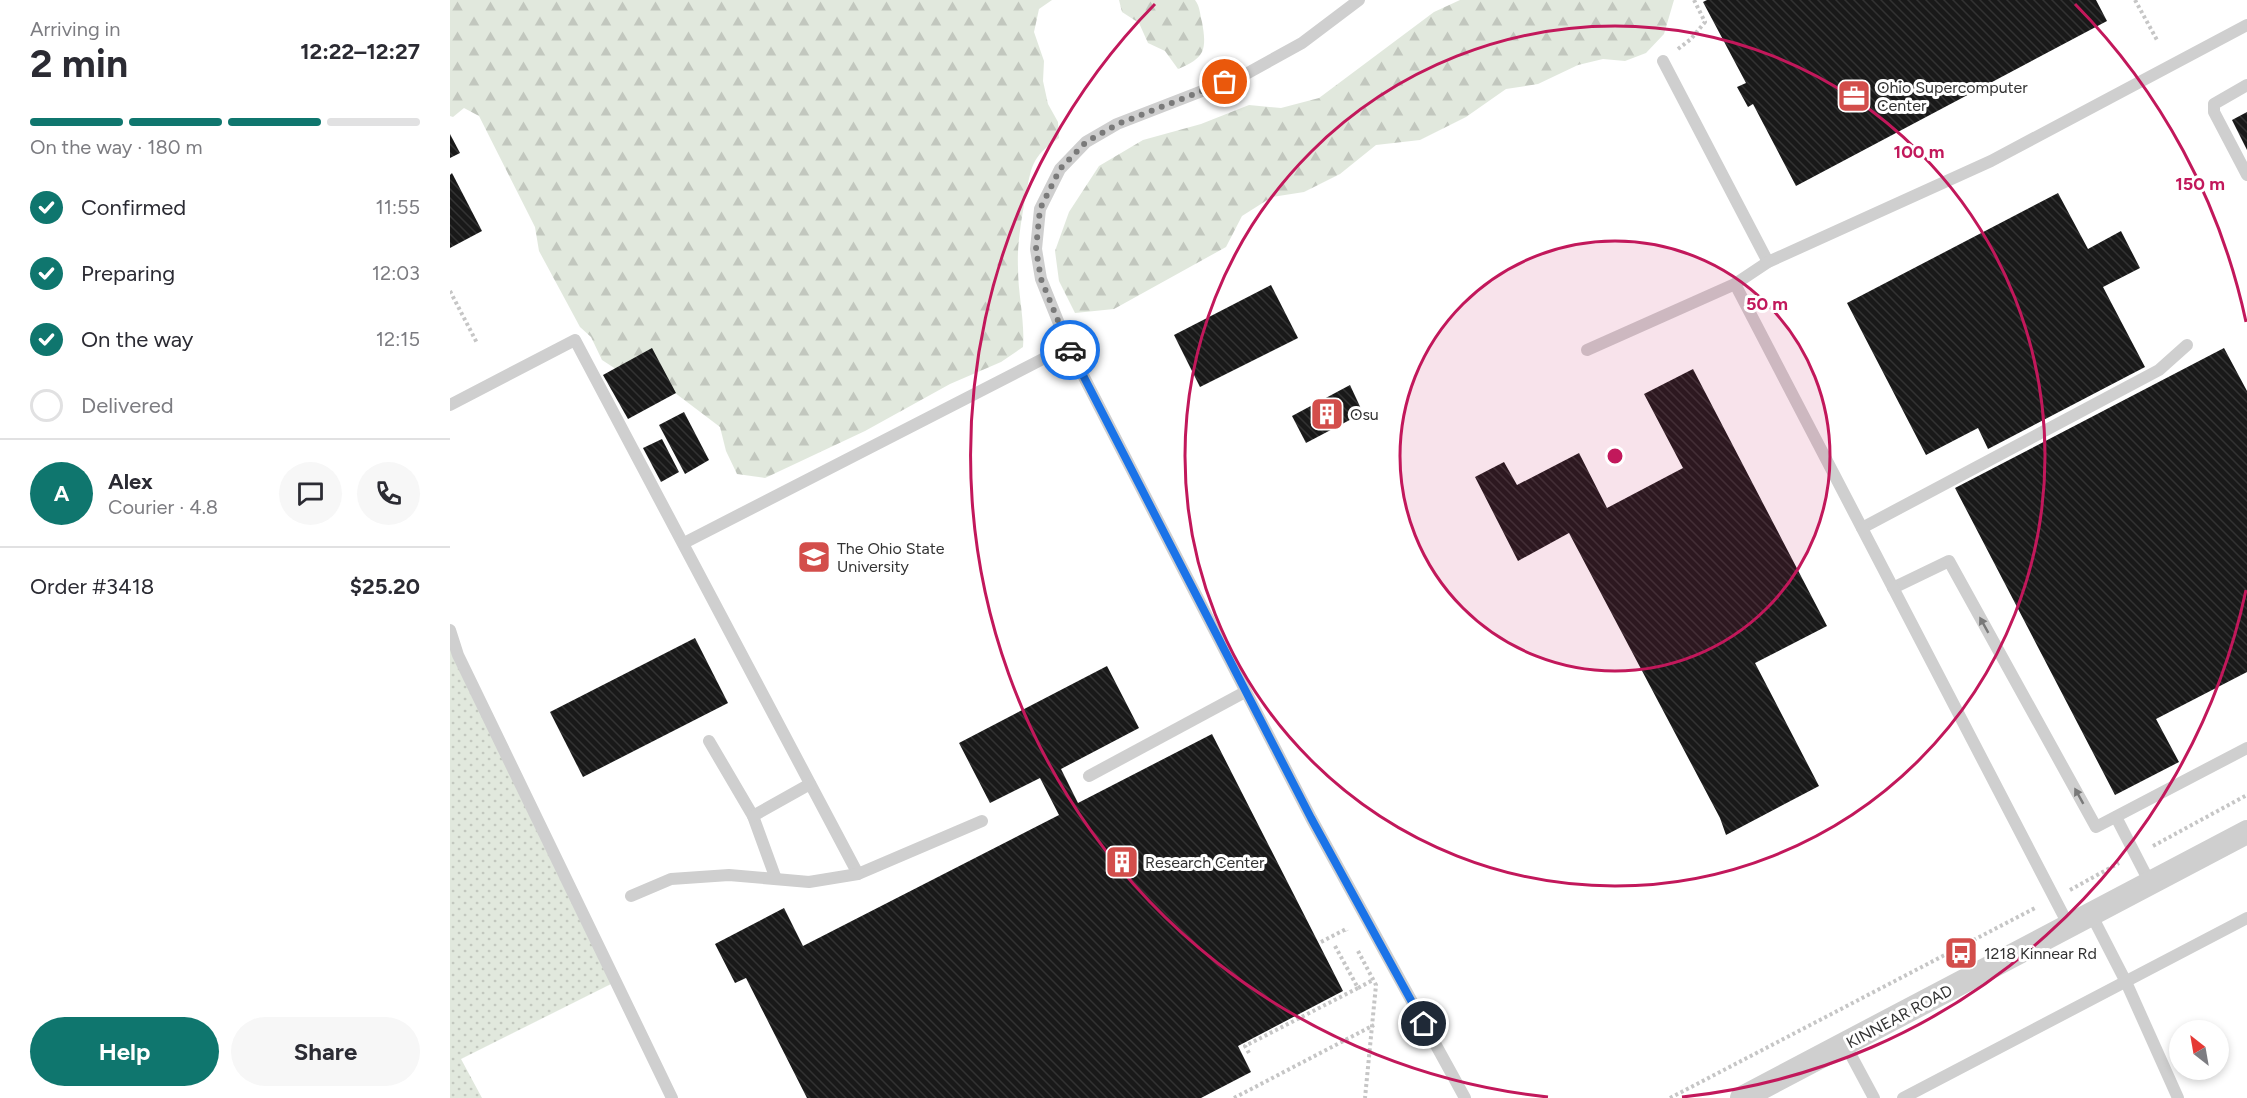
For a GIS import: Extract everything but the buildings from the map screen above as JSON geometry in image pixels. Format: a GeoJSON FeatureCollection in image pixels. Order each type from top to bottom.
{"type":"FeatureCollection","features":[{"type":"Feature","properties":{"kind":"street","name":"KINNEAR ROAD"},"geometry":{"type":"LineString","coordinates":[[1742,1098],[2247,832]]}},
{"type":"Feature","properties":{"kind":"lane"},"geometry":{"type":"LineString","coordinates":[[1359,0],[1302,43],[1246,74],[1118,124],[1086,142],[1060,169],[1040,209],[1036,249],[1041,279],[1068,346],[1194,585],[1245,692],[1311,818],[1464,1098]]}},
{"type":"Feature","properties":{"kind":"lane"},"geometry":{"type":"LineString","coordinates":[[1587,350],[1735,284],[1768,262],[1991,161],[2247,25]]}},
{"type":"Feature","properties":{"kind":"lane"},"geometry":{"type":"LineString","coordinates":[[1663,61],[1768,262]]}},
{"type":"Feature","properties":{"kind":"lane"},"geometry":{"type":"LineString","coordinates":[[2247,85],[2214,104],[2214,112],[2247,176]]}},
{"type":"Feature","properties":{"kind":"lane"},"geometry":{"type":"LineString","coordinates":[[1735,284],[2069,926]]}},
{"type":"Feature","properties":{"kind":"lane"},"geometry":{"type":"LineString","coordinates":[[450,405],[575,340],[858,874]]}},
{"type":"Feature","properties":{"kind":"lane"},"geometry":{"type":"LineString","coordinates":[[1862,528],[2159,370],[2187,345]]}},
{"type":"Feature","properties":{"kind":"lane"},"geometry":{"type":"LineString","coordinates":[[684,543],[1068,346]]}},
{"type":"Feature","properties":{"kind":"lane"},"geometry":{"type":"LineString","coordinates":[[1893,588],[1949,561],[2096,827],[2247,748]]}},
{"type":"Feature","properties":{"kind":"lane"},"geometry":{"type":"LineString","coordinates":[[450,630],[463,666],[672,1098]]}},
{"type":"Feature","properties":{"kind":"lane"},"geometry":{"type":"LineString","coordinates":[[1089,776],[1245,692]]}},
{"type":"Feature","properties":{"kind":"lane"},"geometry":{"type":"LineString","coordinates":[[709,741],[753,816],[776,879]]}},
{"type":"Feature","properties":{"kind":"lane"},"geometry":{"type":"LineString","coordinates":[[753,816],[810,784]]}},
{"type":"Feature","properties":{"kind":"lane"},"geometry":{"type":"LineString","coordinates":[[2116,817],[2150,883]]}},
{"type":"Feature","properties":{"kind":"lane"},"geometry":{"type":"LineString","coordinates":[[631,896],[671,879],[729,875],[809,882],[858,874],[982,821]]}},
{"type":"Feature","properties":{"kind":"lane"},"geometry":{"type":"LineString","coordinates":[[2091,914],[2126,982],[2178,1098]]}},
{"type":"Feature","properties":{"kind":"lane"},"geometry":{"type":"LineString","coordinates":[[1903,1098],[2247,918]]}},
{"type":"Feature","properties":{"kind":"lane"},"geometry":{"type":"LineString","coordinates":[[1845,1044],[1874,1098]]}},
{"type":"Feature","properties":{"kind":"path"},"geometry":{"type":"LineString","coordinates":[[1663,61],[1691,39],[1705,22],[1694,0]]}},
{"type":"Feature","properties":{"kind":"path"},"geometry":{"type":"LineString","coordinates":[[2135,0],[2157,40]]}},
{"type":"Feature","properties":{"kind":"path"},"geometry":{"type":"LineString","coordinates":[[450,291],[477,343]]}},
{"type":"Feature","properties":{"kind":"path"},"geometry":{"type":"LineString","coordinates":[[1671,1098],[2247,795]]}},
{"type":"Feature","properties":{"kind":"path"},"geometry":{"type":"LineString","coordinates":[[1322,942],[1346,929],[1352,940]]}},
{"type":"Feature","properties":{"kind":"path"},"geometry":{"type":"LineString","coordinates":[[1335,946],[1358,988]]}},
{"type":"Feature","properties":{"kind":"path"},"geometry":{"type":"LineString","coordinates":[[1357,950],[1376,986],[1374,1025],[1365,1098]]}},
{"type":"Feature","properties":{"kind":"path"},"geometry":{"type":"LineString","coordinates":[[1249,1053],[1245,1046],[1373,980]]}},
{"type":"Feature","properties":{"kind":"path"},"geometry":{"type":"LineString","coordinates":[[1234,1098],[1374,1025]]}},
{"type":"Feature","properties":{"kind":"green space"},"geometry":{"type":"Polygon","coordinates":[[[450,0],[1052,0],[1039,9],[1034,32],[1044,61],[1043,81],[1048,104],[1058,122],[1059,138],[1037,157],[1029,178],[1025,199],[1018,259],[1023,347],[1001,362],[950,384],[865,431],[765,478],[737,474],[726,451],[720,427],[658,380],[622,373],[602,360],[591,337],[580,327],[539,251],[535,227],[479,116],[464,108],[453,117],[450,116],[450,0]]]}},
{"type":"Feature","properties":{"kind":"green space"},"geometry":{"type":"Polygon","coordinates":[[[1119,0],[1195,0],[1204,32],[1204,46],[1199,57],[1178,69],[1165,51],[1148,43],[1139,23],[1122,12],[1119,0]]]}},
{"type":"Feature","properties":{"kind":"green space"},"geometry":{"type":"Polygon","coordinates":[[[1460,0],[1674,0],[1664,34],[1646,53],[1625,61],[1603,59],[1578,65],[1538,84],[1506,89],[1466,117],[1420,140],[1376,145],[1340,174],[1304,192],[1272,197],[1242,216],[1226,247],[1114,309],[1075,313],[1059,281],[1055,251],[1069,212],[1099,166],[1143,140],[1201,124],[1249,105],[1281,108],[1319,98],[1434,12],[1460,0]]]}},
{"type":"Feature","properties":{"kind":"green space"},"geometry":{"type":"Polygon","coordinates":[[[450,630],[615,982],[461,1059],[482,1098],[450,1098],[450,630]]]}},
{"type":"Feature","properties":{"kind":"way so far"},"geometry":{"type":"LineString","coordinates":[[1070,350],[1041,279],[1036,249],[1040,209],[1060,169],[1086,142],[1118,124],[1225,82]]}},
{"type":"Feature","properties":{"kind":"place","name":"Ohio Supercomputer Center"},"geometry":{"type":"Point","coordinates":[1854,96]}},
{"type":"Feature","properties":{"kind":"place","name":"Osu"},"geometry":{"type":"Point","coordinates":[1327,414]}},
{"type":"Feature","properties":{"kind":"place","name":"The Ohio State University"},"geometry":{"type":"Point","coordinates":[814,557]}},
{"type":"Feature","properties":{"kind":"place","name":"Research Center"},"geometry":{"type":"Point","coordinates":[1122,862]}},
{"type":"Feature","properties":{"kind":"place","name":"1218 Kinnear Rd"},"geometry":{"type":"Point","coordinates":[1961,953]}},
{"type":"Feature","properties":{"kind":"route"},"geometry":{"type":"LineString","coordinates":[[1070,350],[1194,585],[1245,692],[1311,818],[1424,1024]]}}]}
